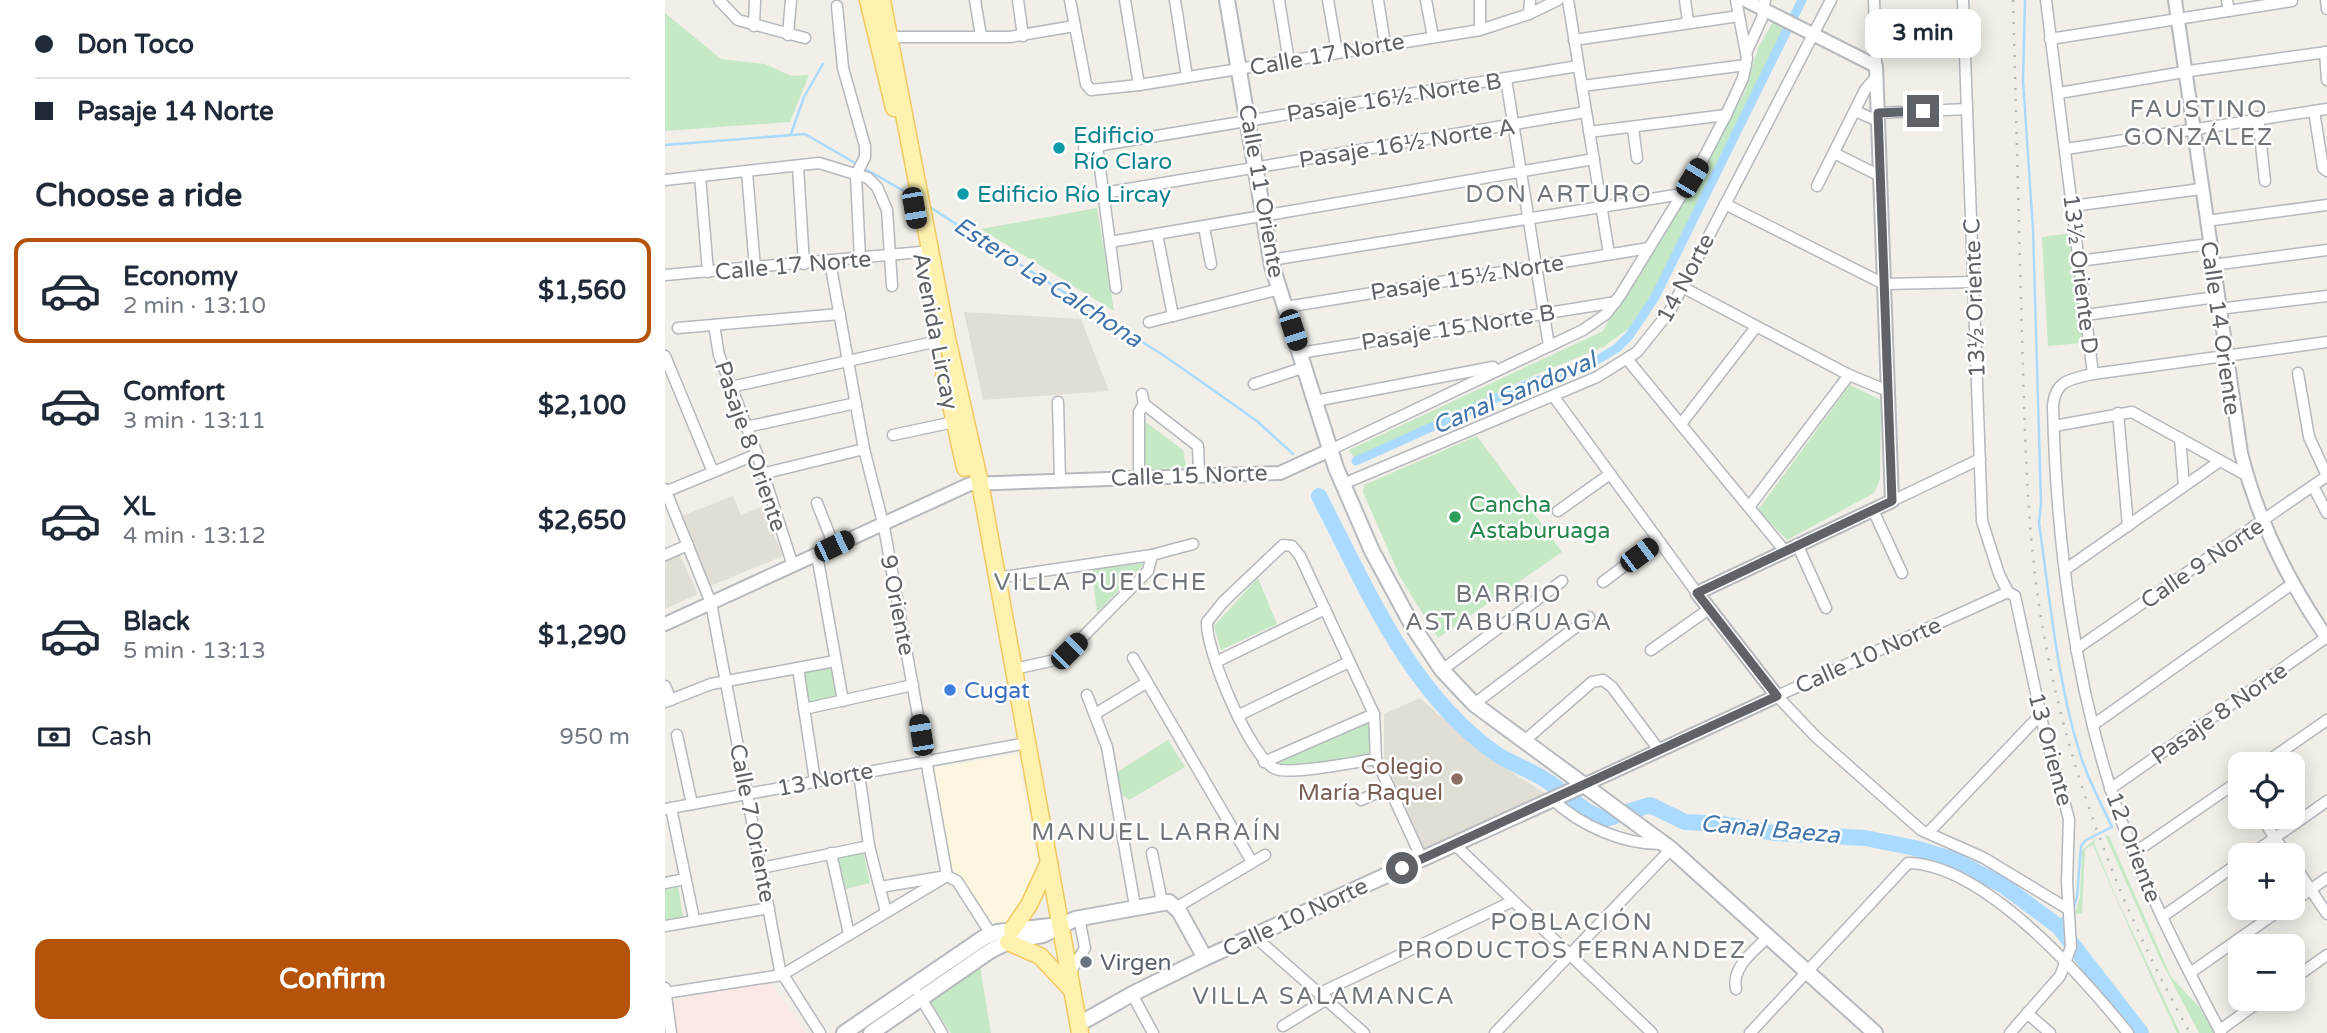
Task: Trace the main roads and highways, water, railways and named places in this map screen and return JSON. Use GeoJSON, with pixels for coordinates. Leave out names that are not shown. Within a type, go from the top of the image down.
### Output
{"type":"FeatureCollection","features":[{"type":"Feature","properties":{"kind":"main road","name":"Avenida Lircay"},"geometry":{"type":"LineString","coordinates":[[868,0],[883,38]]}},
{"type":"Feature","properties":{"kind":"main road","name":"Avenida Lircay"},"geometry":{"type":"LineString","coordinates":[[881,0],[883,38],[996,578],[1080,1029]]}},
{"type":"Feature","properties":{"kind":"main road","name":"Calle 11 Oriente"},"geometry":{"type":"LineString","coordinates":[[1227,0],[1271,260],[1343,484],[1393,592],[1442,670],[1474,704],[1523,742],[1567,792]]}},
{"type":"Feature","properties":{"kind":"main road","name":"Avenida Lircay"},"geometry":{"type":"LineString","coordinates":[[919,211],[921,252],[954,422],[975,484]]}},
{"type":"Feature","properties":{"kind":"main road"},"geometry":{"type":"LineString","coordinates":[[1567,792],[1597,794],[1668,846],[1875,1033]]}},
{"type":"Feature","properties":{"kind":"main road","name":"Calle 10 Norte"},"geometry":{"type":"LineString","coordinates":[[1080,1029],[1132,994],[1205,958],[1567,792]]}},
{"type":"Feature","properties":{"kind":"main road"},"geometry":{"type":"LineString","coordinates":[[847,1032],[980,957],[1010,936],[1029,905],[1049,862]]}},
{"type":"Feature","properties":{"kind":"main road"},"geometry":{"type":"LineString","coordinates":[[871,1033],[917,992],[991,934],[1010,936],[1135,906],[1169,904],[1205,958]]}},
{"type":"Feature","properties":{"kind":"main road"},"geometry":{"type":"LineString","coordinates":[[1010,936],[1040,956],[1073,990]]}},
{"type":"Feature","properties":{"kind":"waterway","name":"Canal Sandoval"},"geometry":{"type":"LineString","coordinates":[[1356,461],[1532,382],[1576,370],[1617,348],[1629,336],[1655,297],[1802,0]]}},
{"type":"Feature","properties":{"kind":"waterway"},"geometry":{"type":"LineString","coordinates":[[2025,0],[2023,81],[2033,229],[2041,503],[2039,523],[2065,698],[2080,754],[2112,827],[2086,840],[2081,846],[2077,897],[2073,910]]}},
{"type":"Feature","properties":{"kind":"waterway"},"geometry":{"type":"LineString","coordinates":[[791,134],[804,97],[823,64]]}},
{"type":"Feature","properties":{"kind":"waterway","name":"Estero La Calchona"},"geometry":{"type":"LineString","coordinates":[[665,145],[805,134],[914,197]]}},
{"type":"Feature","properties":{"kind":"waterway","name":"Estero La Calchona"},"geometry":{"type":"LineString","coordinates":[[928,206],[1166,357],[1257,421],[1293,454]]}},
{"type":"Feature","properties":{"kind":"waterway","name":"Canal Baeza"},"geometry":{"type":"LineString","coordinates":[[1319,496],[1392,636],[1414,669],[1438,700],[1465,728],[1495,753],[1541,777],[1582,808],[1605,819],[1650,805],[1685,822],[1724,824],[1774,833],[1865,838],[1915,848],[1954,860],[2004,886],[2059,927],[2141,1033]]}},
{"type":"Feature","properties":{"kind":"waterway"},"geometry":{"type":"LineString","coordinates":[[2055,923],[2063,918]]}},
{"type":"Feature","properties":{"kind":"railway"},"geometry":{"type":"LineString","coordinates":[[2013,0],[2025,442],[2032,548],[2041,618],[2064,726],[2097,832],[2140,934],[2190,1033]]}},
{"type":"Feature","properties":{"kind":"place","name":"Edificio Río Claro"},"geometry":{"type":"Point","coordinates":[1059,148]}},
{"type":"Feature","properties":{"kind":"place","name":"Edificio Río Lircay"},"geometry":{"type":"Point","coordinates":[963,194]}},
{"type":"Feature","properties":{"kind":"place","name":"Cancha Astaburuaga"},"geometry":{"type":"Point","coordinates":[1455,517]}},
{"type":"Feature","properties":{"kind":"place","name":"Cugat"},"geometry":{"type":"Point","coordinates":[950,690]}},
{"type":"Feature","properties":{"kind":"place","name":"Colegio María Raquel"},"geometry":{"type":"Point","coordinates":[1457,779]}},
{"type":"Feature","properties":{"kind":"place","name":"Virgen"},"geometry":{"type":"Point","coordinates":[1086,962]}},
{"type":"Feature","properties":{"kind":"district","name":"FAUSTINO GONZÁLEZ"},"geometry":{"type":"Point","coordinates":[2199,123]}},
{"type":"Feature","properties":{"kind":"district","name":"DON ARTURO"},"geometry":{"type":"Point","coordinates":[1559,194]}},
{"type":"Feature","properties":{"kind":"district","name":"VILLA PUELCHE"},"geometry":{"type":"Point","coordinates":[1101,582]}},
{"type":"Feature","properties":{"kind":"district","name":"BARRIO ASTABURUAGA"},"geometry":{"type":"Point","coordinates":[1509,608]}},
{"type":"Feature","properties":{"kind":"district","name":"MANUEL LARRAÍN"},"geometry":{"type":"Point","coordinates":[1157,832]}},
{"type":"Feature","properties":{"kind":"district","name":"POBLACIÓN PRODUCTOS FERNANDEZ"},"geometry":{"type":"Point","coordinates":[1572,936]}},
{"type":"Feature","properties":{"kind":"district","name":"VILLA SALAMANCA"},"geometry":{"type":"Point","coordinates":[1324,996]}}]}
